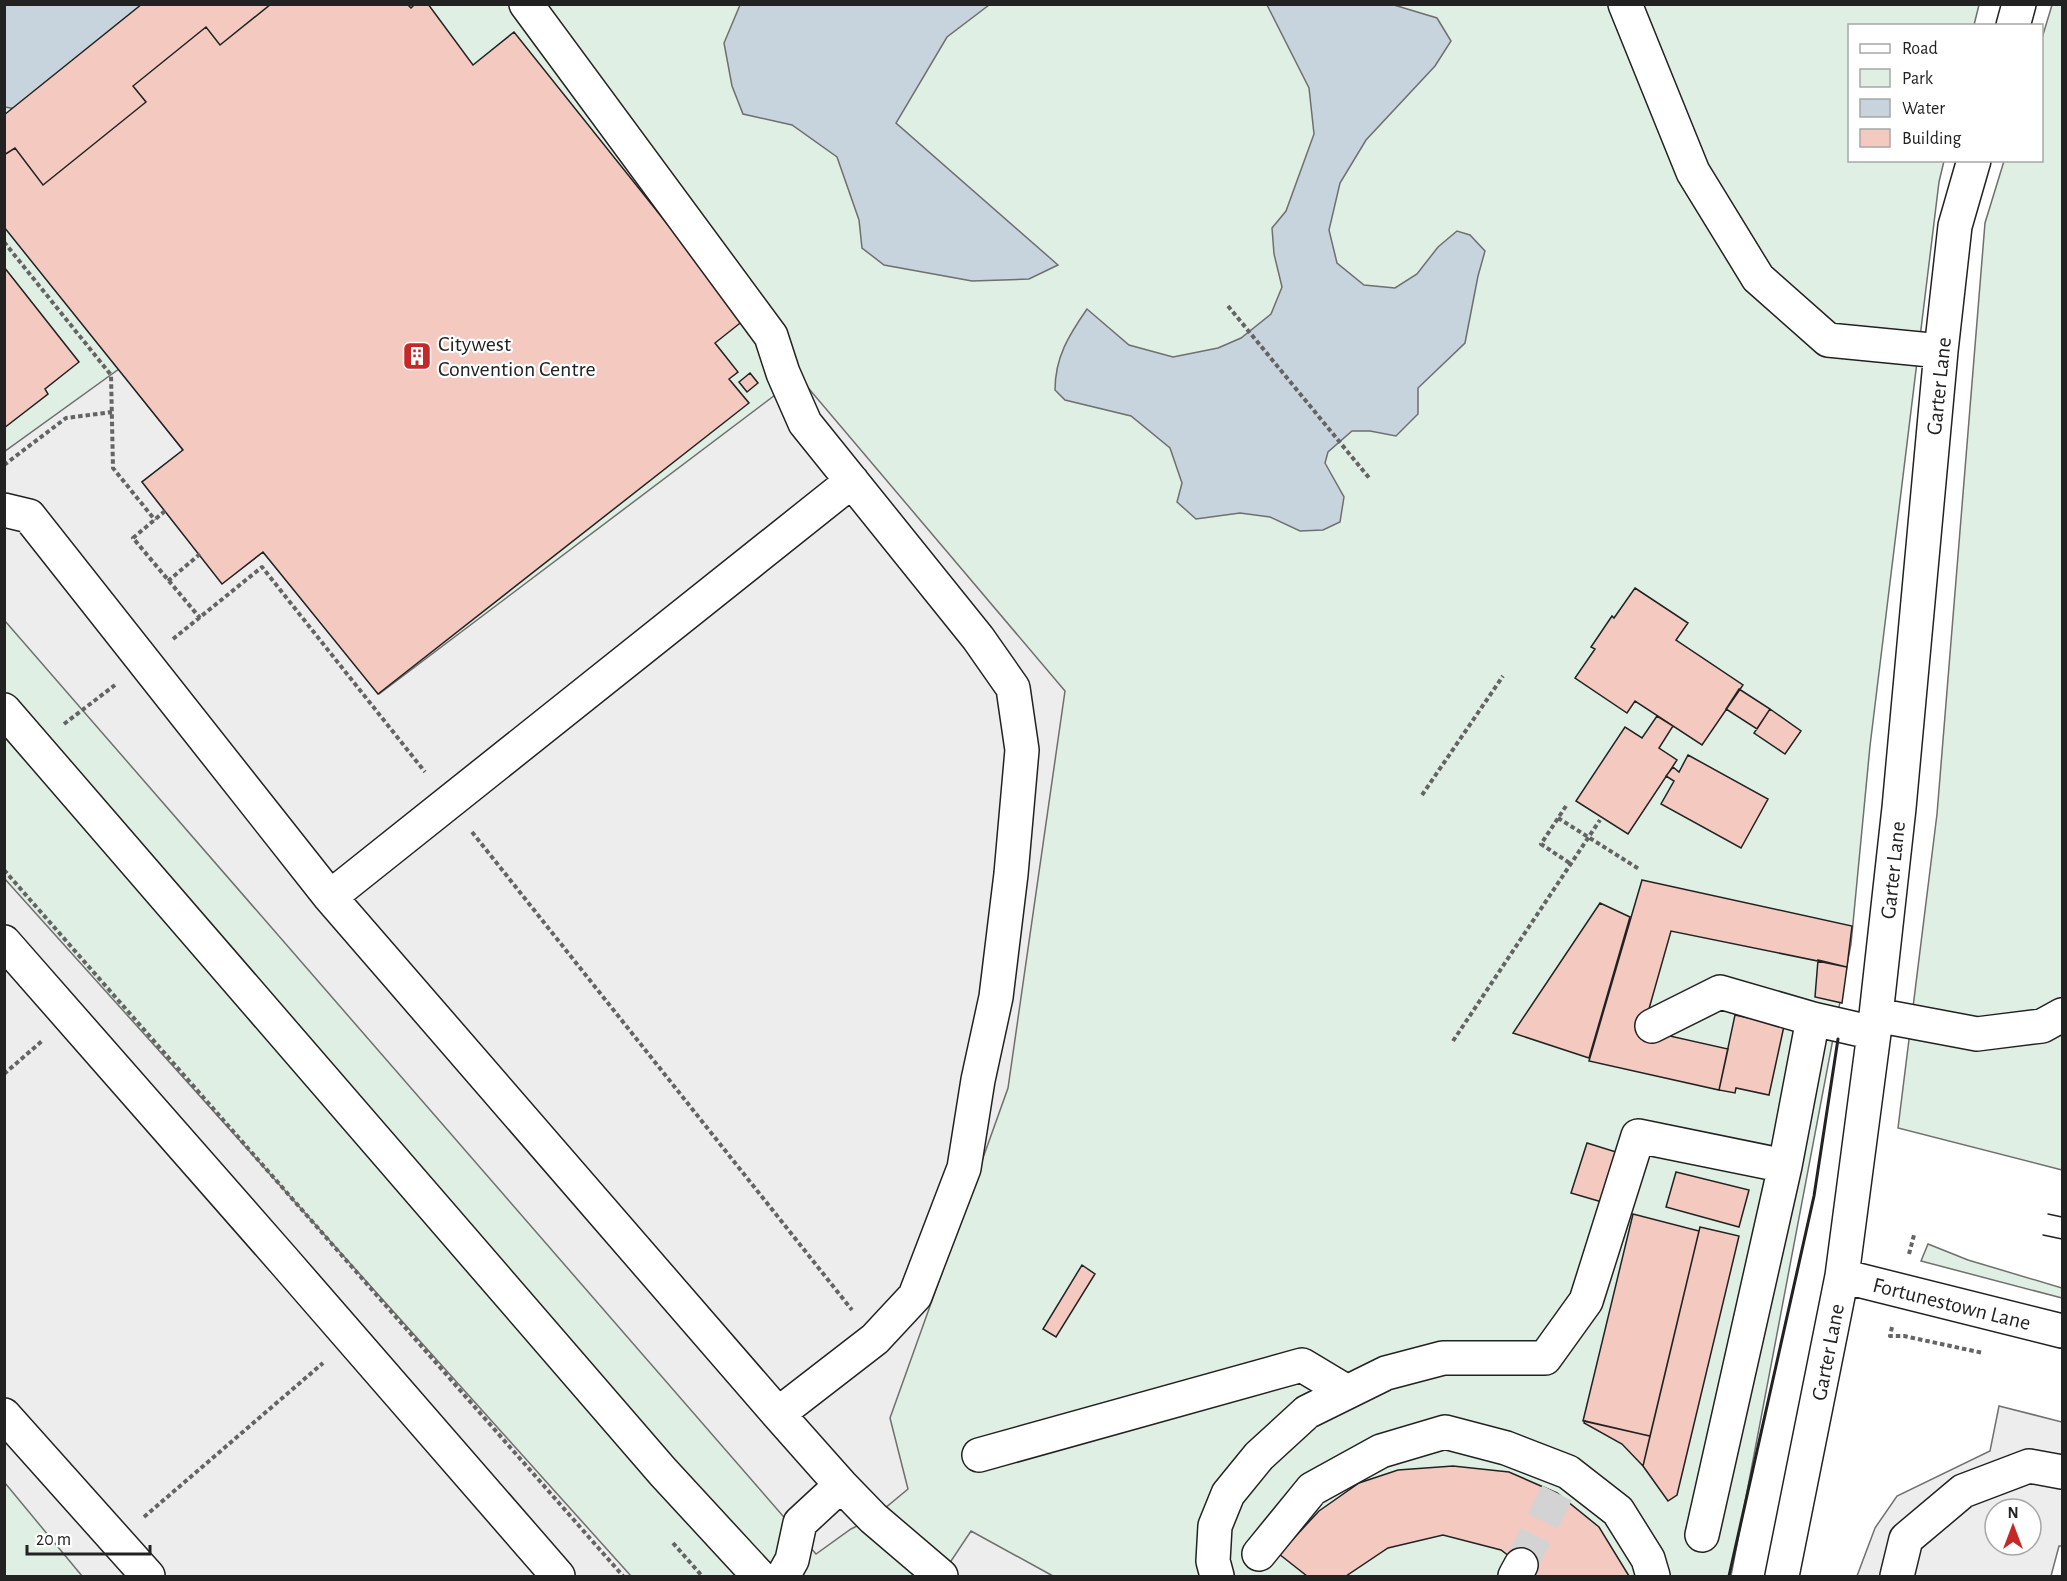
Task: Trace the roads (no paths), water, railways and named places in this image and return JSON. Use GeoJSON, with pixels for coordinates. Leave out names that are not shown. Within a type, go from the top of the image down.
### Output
{"type":"FeatureCollection","features":[{"type":"Feature","properties":{"kind":"street"},"geometry":{"type":"LineString","coordinates":[[526,4],[771,336],[783,373],[805,423],[978,638],[1013,688],[1022,750],[1011,874],[996,997],[978,1080],[964,1168],[915,1296],[875,1339],[778,1414]]}},
{"type":"Feature","properties":{"kind":"street"},"geometry":{"type":"LineString","coordinates":[[1625,4],[1693,172],[1758,278],[1828,340],[1941,351]]}},
{"type":"Feature","properties":{"kind":"street"},"geometry":{"type":"LineString","coordinates":[[2014,24],[2019,4]]}},
{"type":"Feature","properties":{"kind":"street","name":"Garter Lane"},"geometry":{"type":"LineString","coordinates":[[1782,1576],[1842,1276],[1875,1024],[1899,808],[1941,351],[1955,226],[1973,162]]}},
{"type":"Feature","properties":{"kind":"street"},"geometry":{"type":"LineString","coordinates":[[330,897],[852,481]]}},
{"type":"Feature","properties":{"kind":"street"},"geometry":{"type":"LineString","coordinates":[[4,510],[29,516],[330,897],[778,1414],[873,1518],[941,1576]]}},
{"type":"Feature","properties":{"kind":"street"},"geometry":{"type":"LineString","coordinates":[[4,710],[663,1472],[759,1576]]}},
{"type":"Feature","properties":{"kind":"street"},"geometry":{"type":"LineString","coordinates":[[4,942],[558,1576]]}},
{"type":"Feature","properties":{"kind":"street"},"geometry":{"type":"LineString","coordinates":[[1652,1026],[1720,992],[1813,1019],[1977,1034],[2042,1026],[2062,1015]]}},
{"type":"Feature","properties":{"kind":"street"},"geometry":{"type":"LineString","coordinates":[[1702,1535],[1785,1166],[1813,1019]]}},
{"type":"Feature","properties":{"kind":"street"},"geometry":{"type":"LineString","coordinates":[[1217,1576],[1213,1561],[1215,1526],[1228,1494],[1259,1456],[1307,1412],[1386,1373],[1443,1358],[1545,1358],[1586,1301],[1638,1136],[1785,1166]]}},
{"type":"Feature","properties":{"kind":"street","name":"Fortunestown Lane"},"geometry":{"type":"LineString","coordinates":[[1842,1276],[2062,1331]]}},
{"type":"Feature","properties":{"kind":"street"},"geometry":{"type":"LineString","coordinates":[[979,1455],[1302,1365],[1347,1392]]}},
{"type":"Feature","properties":{"kind":"street"},"geometry":{"type":"LineString","coordinates":[[4,1415],[148,1576]]}},
{"type":"Feature","properties":{"kind":"street"},"geometry":{"type":"LineString","coordinates":[[1259,1554],[1312,1489],[1382,1451],[1445,1432],[1506,1448],[1562,1482],[1618,1511],[1648,1559],[1653,1576]]}},
{"type":"Feature","properties":{"kind":"street"},"geometry":{"type":"LineString","coordinates":[[1897,1576],[1906,1539],[1963,1491],[2029,1466],[2062,1472]]}},
{"type":"Feature","properties":{"kind":"street"},"geometry":{"type":"LineString","coordinates":[[783,1576],[792,1560],[800,1523],[842,1485]]}},
{"type":"Feature","properties":{"kind":"water"},"geometry":{"type":"Polygon","coordinates":[[[4,5],[170,5],[46,114],[5,107],[4,5]]]}},
{"type":"Feature","properties":{"kind":"water"},"geometry":{"type":"Polygon","coordinates":[[[740,5],[989,5],[947,37],[896,123],[1058,265],[1029,279],[972,281],[884,265],[862,248],[859,220],[837,157],[792,125],[743,114],[732,86],[724,43],[740,5]]]}},
{"type":"Feature","properties":{"kind":"water"},"geometry":{"type":"Polygon","coordinates":[[[1267,5],[1394,5],[1437,18],[1451,41],[1435,66],[1366,140],[1340,183],[1329,230],[1337,263],[1364,285],[1395,288],[1417,274],[1438,247],[1457,231],[1470,235],[1485,251],[1465,343],[1418,388],[1418,414],[1396,436],[1370,431],[1352,431],[1328,452],[1325,463],[1344,497],[1340,522],[1323,530],[1300,531],[1270,517],[1240,513],[1196,519],[1177,502],[1182,483],[1170,448],[1131,416],[1065,400],[1055,390],[1060,357],[1074,328],[1087,309],[1129,345],[1173,357],[1218,348],[1241,338],[1271,314],[1282,287],[1274,254],[1272,228],[1286,211],[1314,134],[1309,88],[1267,5]]]}},
{"type":"Feature","properties":{"kind":"tunnel"},"geometry":{"type":"LineString","coordinates":[[1521,1565],[1557,1493]]}},
{"type":"Feature","properties":{"kind":"tram line"},"geometry":{"type":"LineString","coordinates":[[2048,1214],[2062,1217]]}},
{"type":"Feature","properties":{"kind":"tram line"},"geometry":{"type":"LineString","coordinates":[[2043,1235],[2062,1239]]}},
{"type":"Feature","properties":{"kind":"place","name":"Citywest Convention Centre"},"geometry":{"type":"Point","coordinates":[417,356]}}]}
